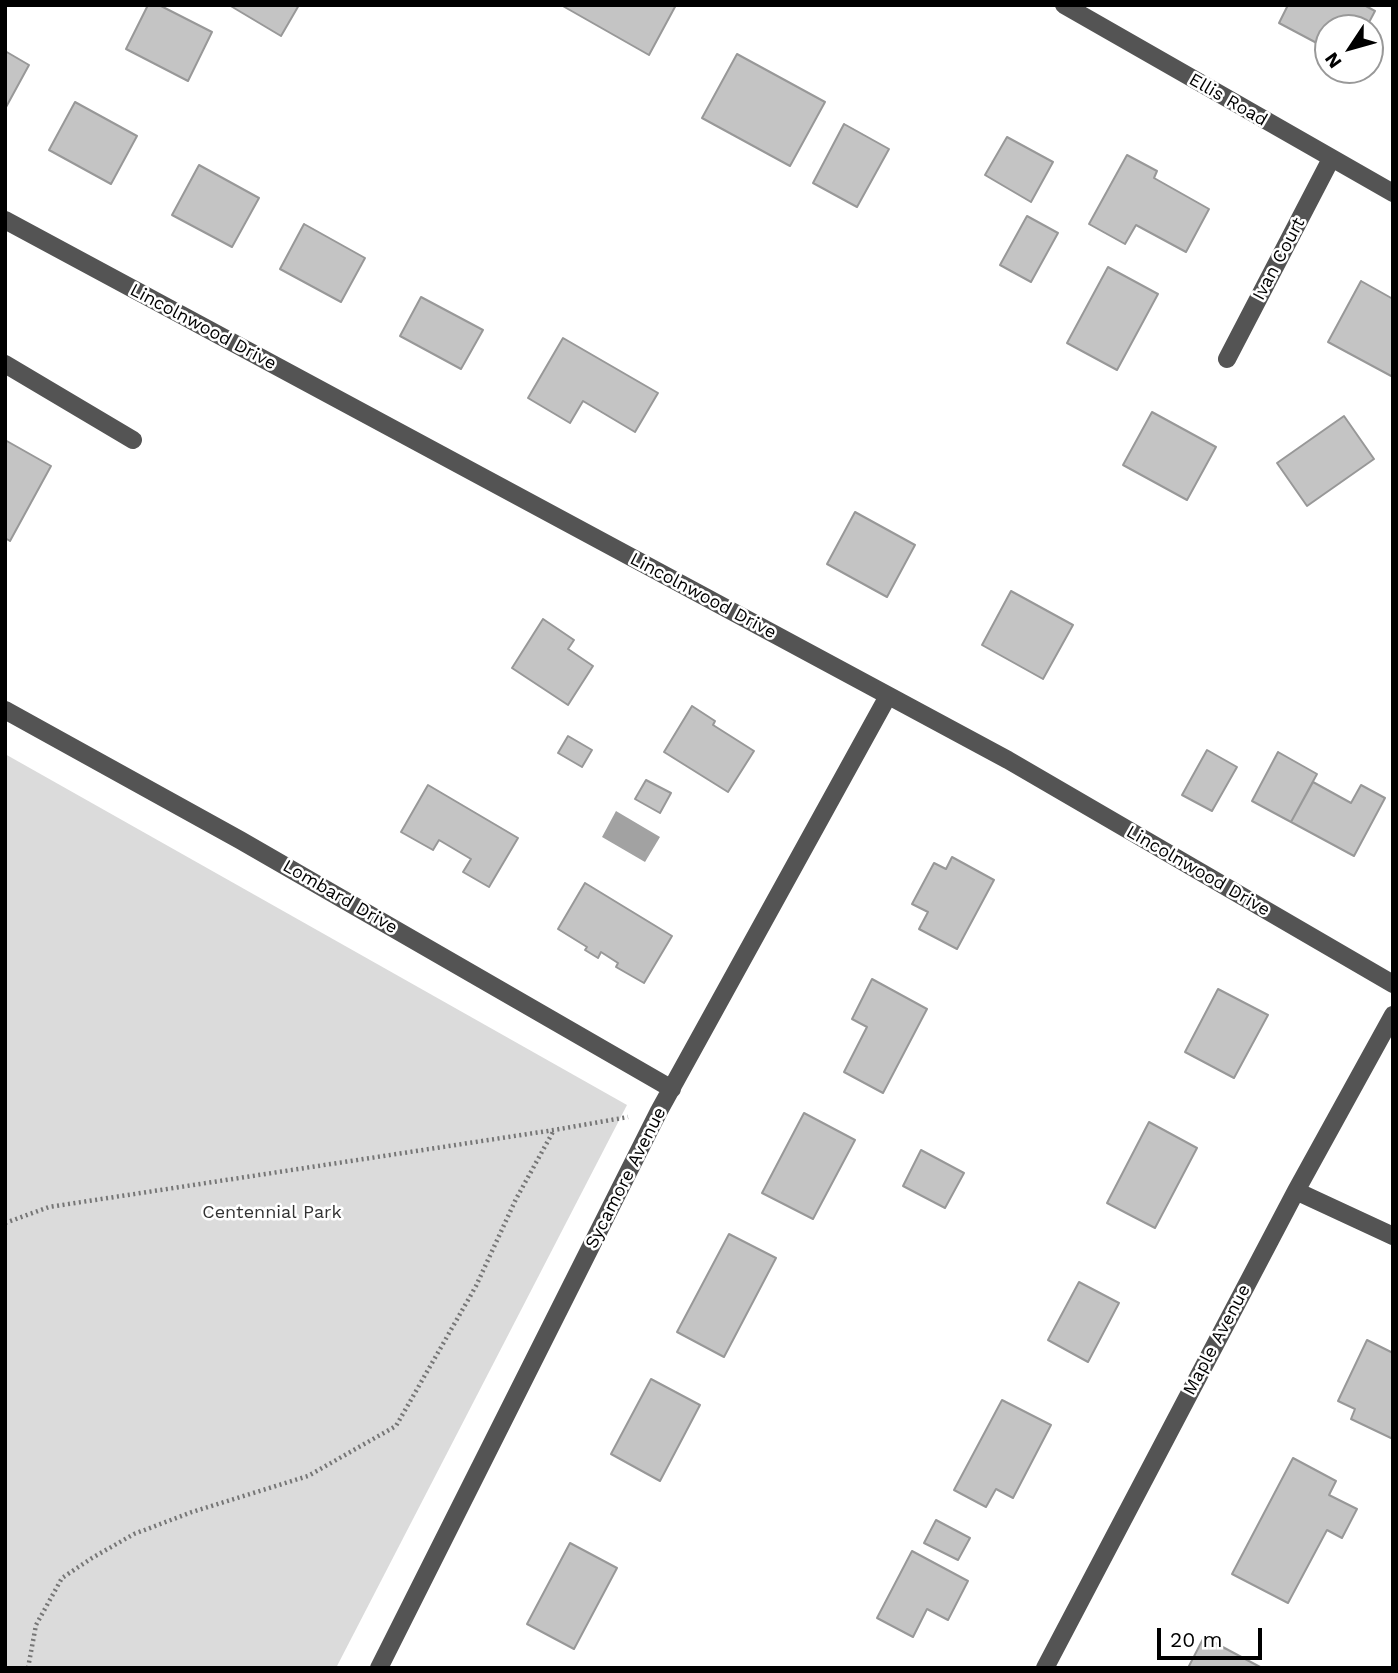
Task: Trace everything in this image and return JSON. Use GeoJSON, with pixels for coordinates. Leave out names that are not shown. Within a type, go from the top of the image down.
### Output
{"type":"FeatureCollection","features":[{"type":"Feature","properties":{"kind":"street","name":"Ellis Road"},"geometry":{"type":"LineString","coordinates":[[1064,5],[1393,193]]}},
{"type":"Feature","properties":{"kind":"street","name":"Ivan Court"},"geometry":{"type":"LineString","coordinates":[[1227,359],[1331,159]]}},
{"type":"Feature","properties":{"kind":"street","name":"Lincolnwood Drive"},"geometry":{"type":"LineString","coordinates":[[5,220],[1008,760],[1393,984]]}},
{"type":"Feature","properties":{"kind":"street"},"geometry":{"type":"LineString","coordinates":[[5,364],[133,440]]}},
{"type":"Feature","properties":{"kind":"street","name":"Sycamore Avenue"},"geometry":{"type":"LineString","coordinates":[[379,1668],[659,1111],[888,696]]}},
{"type":"Feature","properties":{"kind":"street","name":"Lombard Drive"},"geometry":{"type":"LineString","coordinates":[[5,710],[240,839],[672,1089]]}},
{"type":"Feature","properties":{"kind":"street","name":"Maple Avenue"},"geometry":{"type":"LineString","coordinates":[[1045,1668],[1296,1191],[1393,1015]]}},
{"type":"Feature","properties":{"kind":"street"},"geometry":{"type":"LineString","coordinates":[[1296,1191],[1393,1236]]}},
{"type":"Feature","properties":{"kind":"path"},"geometry":{"type":"LineString","coordinates":[[5,1223],[49,1207],[554,1130],[659,1111]]}},
{"type":"Feature","properties":{"kind":"path"},"geometry":{"type":"LineString","coordinates":[[28,1668],[37,1625],[62,1578],[82,1564],[134,1534],[192,1512],[309,1476],[396,1426],[476,1286],[516,1199],[554,1130]]}},
{"type":"Feature","properties":{"kind":"green space","name":"Centennial Park"},"geometry":{"type":"Polygon","coordinates":[[[5,754],[627,1105],[336,1668],[5,1668],[5,754]]]}},
{"type":"Feature","properties":{"kind":"shaded area"},"geometry":{"type":"Polygon","coordinates":[[[616,811],[660,837],[645,862],[602,837],[616,811]]]}},
{"type":"Feature","properties":{"kind":"building"},"geometry":{"type":"Polygon","coordinates":[[[148,5],[159,5],[212,32],[188,81],[126,49],[148,5]]]}},
{"type":"Feature","properties":{"kind":"building"},"geometry":{"type":"Polygon","coordinates":[[[229,5],[299,5],[281,36],[229,5]]]}},
{"type":"Feature","properties":{"kind":"building"},"geometry":{"type":"Polygon","coordinates":[[[561,5],[676,5],[649,55],[561,5]]]}},
{"type":"Feature","properties":{"kind":"building"},"geometry":{"type":"Polygon","coordinates":[[[1288,5],[1364,5],[1375,11],[1373,14],[1314,14],[1314,42],[1279,23],[1288,5]]]}},
{"type":"Feature","properties":{"kind":"building"},"geometry":{"type":"Polygon","coordinates":[[[5,51],[29,65],[5,109],[5,51]]]}},
{"type":"Feature","properties":{"kind":"building"},"geometry":{"type":"Polygon","coordinates":[[[737,54],[825,102],[790,166],[702,118],[737,54]]]}},
{"type":"Feature","properties":{"kind":"building"},"geometry":{"type":"Polygon","coordinates":[[[75,102],[137,136],[111,184],[49,150],[75,102]]]}},
{"type":"Feature","properties":{"kind":"building"},"geometry":{"type":"Polygon","coordinates":[[[844,124],[889,149],[857,207],[813,183],[844,124]]]}},
{"type":"Feature","properties":{"kind":"building"},"geometry":{"type":"Polygon","coordinates":[[[1007,137],[1053,162],[1031,202],[985,175],[1007,137]]]}},
{"type":"Feature","properties":{"kind":"building"},"geometry":{"type":"Polygon","coordinates":[[[1127,155],[1157,171],[1154,178],[1209,209],[1186,252],[1136,225],[1125,244],[1089,224],[1127,155]]]}},
{"type":"Feature","properties":{"kind":"building"},"geometry":{"type":"Polygon","coordinates":[[[199,165],[259,198],[232,247],[172,215],[199,165]]]}},
{"type":"Feature","properties":{"kind":"building"},"geometry":{"type":"Polygon","coordinates":[[[1027,216],[1058,233],[1031,282],[1000,265],[1027,216]]]}},
{"type":"Feature","properties":{"kind":"building"},"geometry":{"type":"Polygon","coordinates":[[[304,224],[365,258],[341,302],[280,269],[304,224]]]}},
{"type":"Feature","properties":{"kind":"building"},"geometry":{"type":"Polygon","coordinates":[[[1108,267],[1158,294],[1117,370],[1067,343],[1108,267]]]}},
{"type":"Feature","properties":{"kind":"building"},"geometry":{"type":"Polygon","coordinates":[[[1361,281],[1393,299],[1393,377],[1328,342],[1361,281]]]}},
{"type":"Feature","properties":{"kind":"building"},"geometry":{"type":"Polygon","coordinates":[[[421,297],[483,330],[461,369],[400,336],[421,297]]]}},
{"type":"Feature","properties":{"kind":"building"},"geometry":{"type":"Polygon","coordinates":[[[563,338],[658,393],[635,432],[583,401],[570,423],[528,398],[563,338]]]}},
{"type":"Feature","properties":{"kind":"building"},"geometry":{"type":"Polygon","coordinates":[[[1152,412],[1216,447],[1187,500],[1123,465],[1152,412]]]}},
{"type":"Feature","properties":{"kind":"building"},"geometry":{"type":"Polygon","coordinates":[[[1344,416],[1374,459],[1307,506],[1277,463],[1344,416]]]}},
{"type":"Feature","properties":{"kind":"building"},"geometry":{"type":"Polygon","coordinates":[[[5,440],[51,466],[10,541],[5,538],[5,440]]]}},
{"type":"Feature","properties":{"kind":"building"},"geometry":{"type":"Polygon","coordinates":[[[855,512],[915,545],[887,597],[827,564],[855,512]]]}},
{"type":"Feature","properties":{"kind":"building"},"geometry":{"type":"Polygon","coordinates":[[[1011,591],[1073,625],[1043,679],[982,645],[1011,591]]]}},
{"type":"Feature","properties":{"kind":"building"},"geometry":{"type":"Polygon","coordinates":[[[543,619],[574,640],[568,649],[593,666],[568,705],[512,668],[543,619]]]}},
{"type":"Feature","properties":{"kind":"building"},"geometry":{"type":"Polygon","coordinates":[[[692,706],[715,721],[713,725],[754,751],[728,792],[664,752],[692,706]]]}},
{"type":"Feature","properties":{"kind":"building"},"geometry":{"type":"Polygon","coordinates":[[[568,736],[592,750],[582,767],[558,753],[568,736]]]}},
{"type":"Feature","properties":{"kind":"building"},"geometry":{"type":"Polygon","coordinates":[[[1207,750],[1237,767],[1212,811],[1182,795],[1207,750]]]}},
{"type":"Feature","properties":{"kind":"building"},"geometry":{"type":"Polygon","coordinates":[[[1278,752],[1317,774],[1291,822],[1252,801],[1278,752]]]}},
{"type":"Feature","properties":{"kind":"building"},"geometry":{"type":"Polygon","coordinates":[[[646,780],[671,793],[660,813],[635,799],[646,780]]]}},
{"type":"Feature","properties":{"kind":"building"},"geometry":{"type":"Polygon","coordinates":[[[1313,782],[1351,803],[1361,785],[1385,798],[1354,856],[1291,822],[1313,782]]]}},
{"type":"Feature","properties":{"kind":"building"},"geometry":{"type":"Polygon","coordinates":[[[428,785],[518,838],[489,887],[463,872],[471,859],[439,840],[433,850],[401,832],[428,785]]]}},
{"type":"Feature","properties":{"kind":"building"},"geometry":{"type":"Polygon","coordinates":[[[952,857],[994,880],[957,949],[919,929],[928,912],[912,904],[934,863],[946,869],[952,857]]]}},
{"type":"Feature","properties":{"kind":"building"},"geometry":{"type":"Polygon","coordinates":[[[585,883],[672,936],[644,983],[616,967],[618,963],[601,952],[598,958],[585,950],[587,947],[558,929],[585,883]]]}},
{"type":"Feature","properties":{"kind":"building"},"geometry":{"type":"Polygon","coordinates":[[[872,979],[927,1009],[883,1093],[844,1072],[867,1027],[852,1019],[872,979]]]}},
{"type":"Feature","properties":{"kind":"building"},"geometry":{"type":"Polygon","coordinates":[[[1218,989],[1268,1015],[1234,1078],[1185,1052],[1218,989]]]}},
{"type":"Feature","properties":{"kind":"building"},"geometry":{"type":"Polygon","coordinates":[[[804,1113],[855,1140],[813,1219],[762,1193],[804,1113]]]}},
{"type":"Feature","properties":{"kind":"building"},"geometry":{"type":"Polygon","coordinates":[[[1149,1122],[1197,1148],[1155,1228],[1107,1203],[1149,1122]]]}},
{"type":"Feature","properties":{"kind":"building"},"geometry":{"type":"Polygon","coordinates":[[[921,1150],[964,1173],[945,1208],[903,1186],[921,1150]]]}},
{"type":"Feature","properties":{"kind":"building"},"geometry":{"type":"Polygon","coordinates":[[[729,1234],[776,1258],[724,1357],[677,1332],[729,1234]]]}},
{"type":"Feature","properties":{"kind":"building"},"geometry":{"type":"Polygon","coordinates":[[[1079,1282],[1119,1303],[1088,1362],[1048,1340],[1079,1282]]]}},
{"type":"Feature","properties":{"kind":"building"},"geometry":{"type":"Polygon","coordinates":[[[1367,1340],[1393,1353],[1393,1439],[1351,1419],[1355,1409],[1338,1401],[1367,1340]]]}},
{"type":"Feature","properties":{"kind":"building"},"geometry":{"type":"Polygon","coordinates":[[[651,1379],[700,1405],[660,1481],[611,1454],[651,1379]]]}},
{"type":"Feature","properties":{"kind":"building"},"geometry":{"type":"Polygon","coordinates":[[[1002,1400],[1051,1425],[1013,1498],[996,1489],[986,1507],[954,1490],[1002,1400]]]}},
{"type":"Feature","properties":{"kind":"building"},"geometry":{"type":"Polygon","coordinates":[[[1293,1458],[1336,1481],[1329,1495],[1357,1509],[1342,1538],[1327,1530],[1288,1603],[1232,1574],[1293,1458]]]}},
{"type":"Feature","properties":{"kind":"building"},"geometry":{"type":"Polygon","coordinates":[[[936,1520],[970,1538],[958,1560],[924,1543],[936,1520]]]}},
{"type":"Feature","properties":{"kind":"building"},"geometry":{"type":"Polygon","coordinates":[[[570,1543],[617,1568],[574,1649],[527,1624],[570,1543]]]}},
{"type":"Feature","properties":{"kind":"building"},"geometry":{"type":"Polygon","coordinates":[[[912,1551],[968,1581],[948,1620],[927,1609],[913,1637],[877,1618],[912,1551]]]}},
{"type":"Feature","properties":{"kind":"building"},"geometry":{"type":"Polygon","coordinates":[[[1204,1637],[1262,1668],[1188,1668],[1204,1637]]]}}]}
